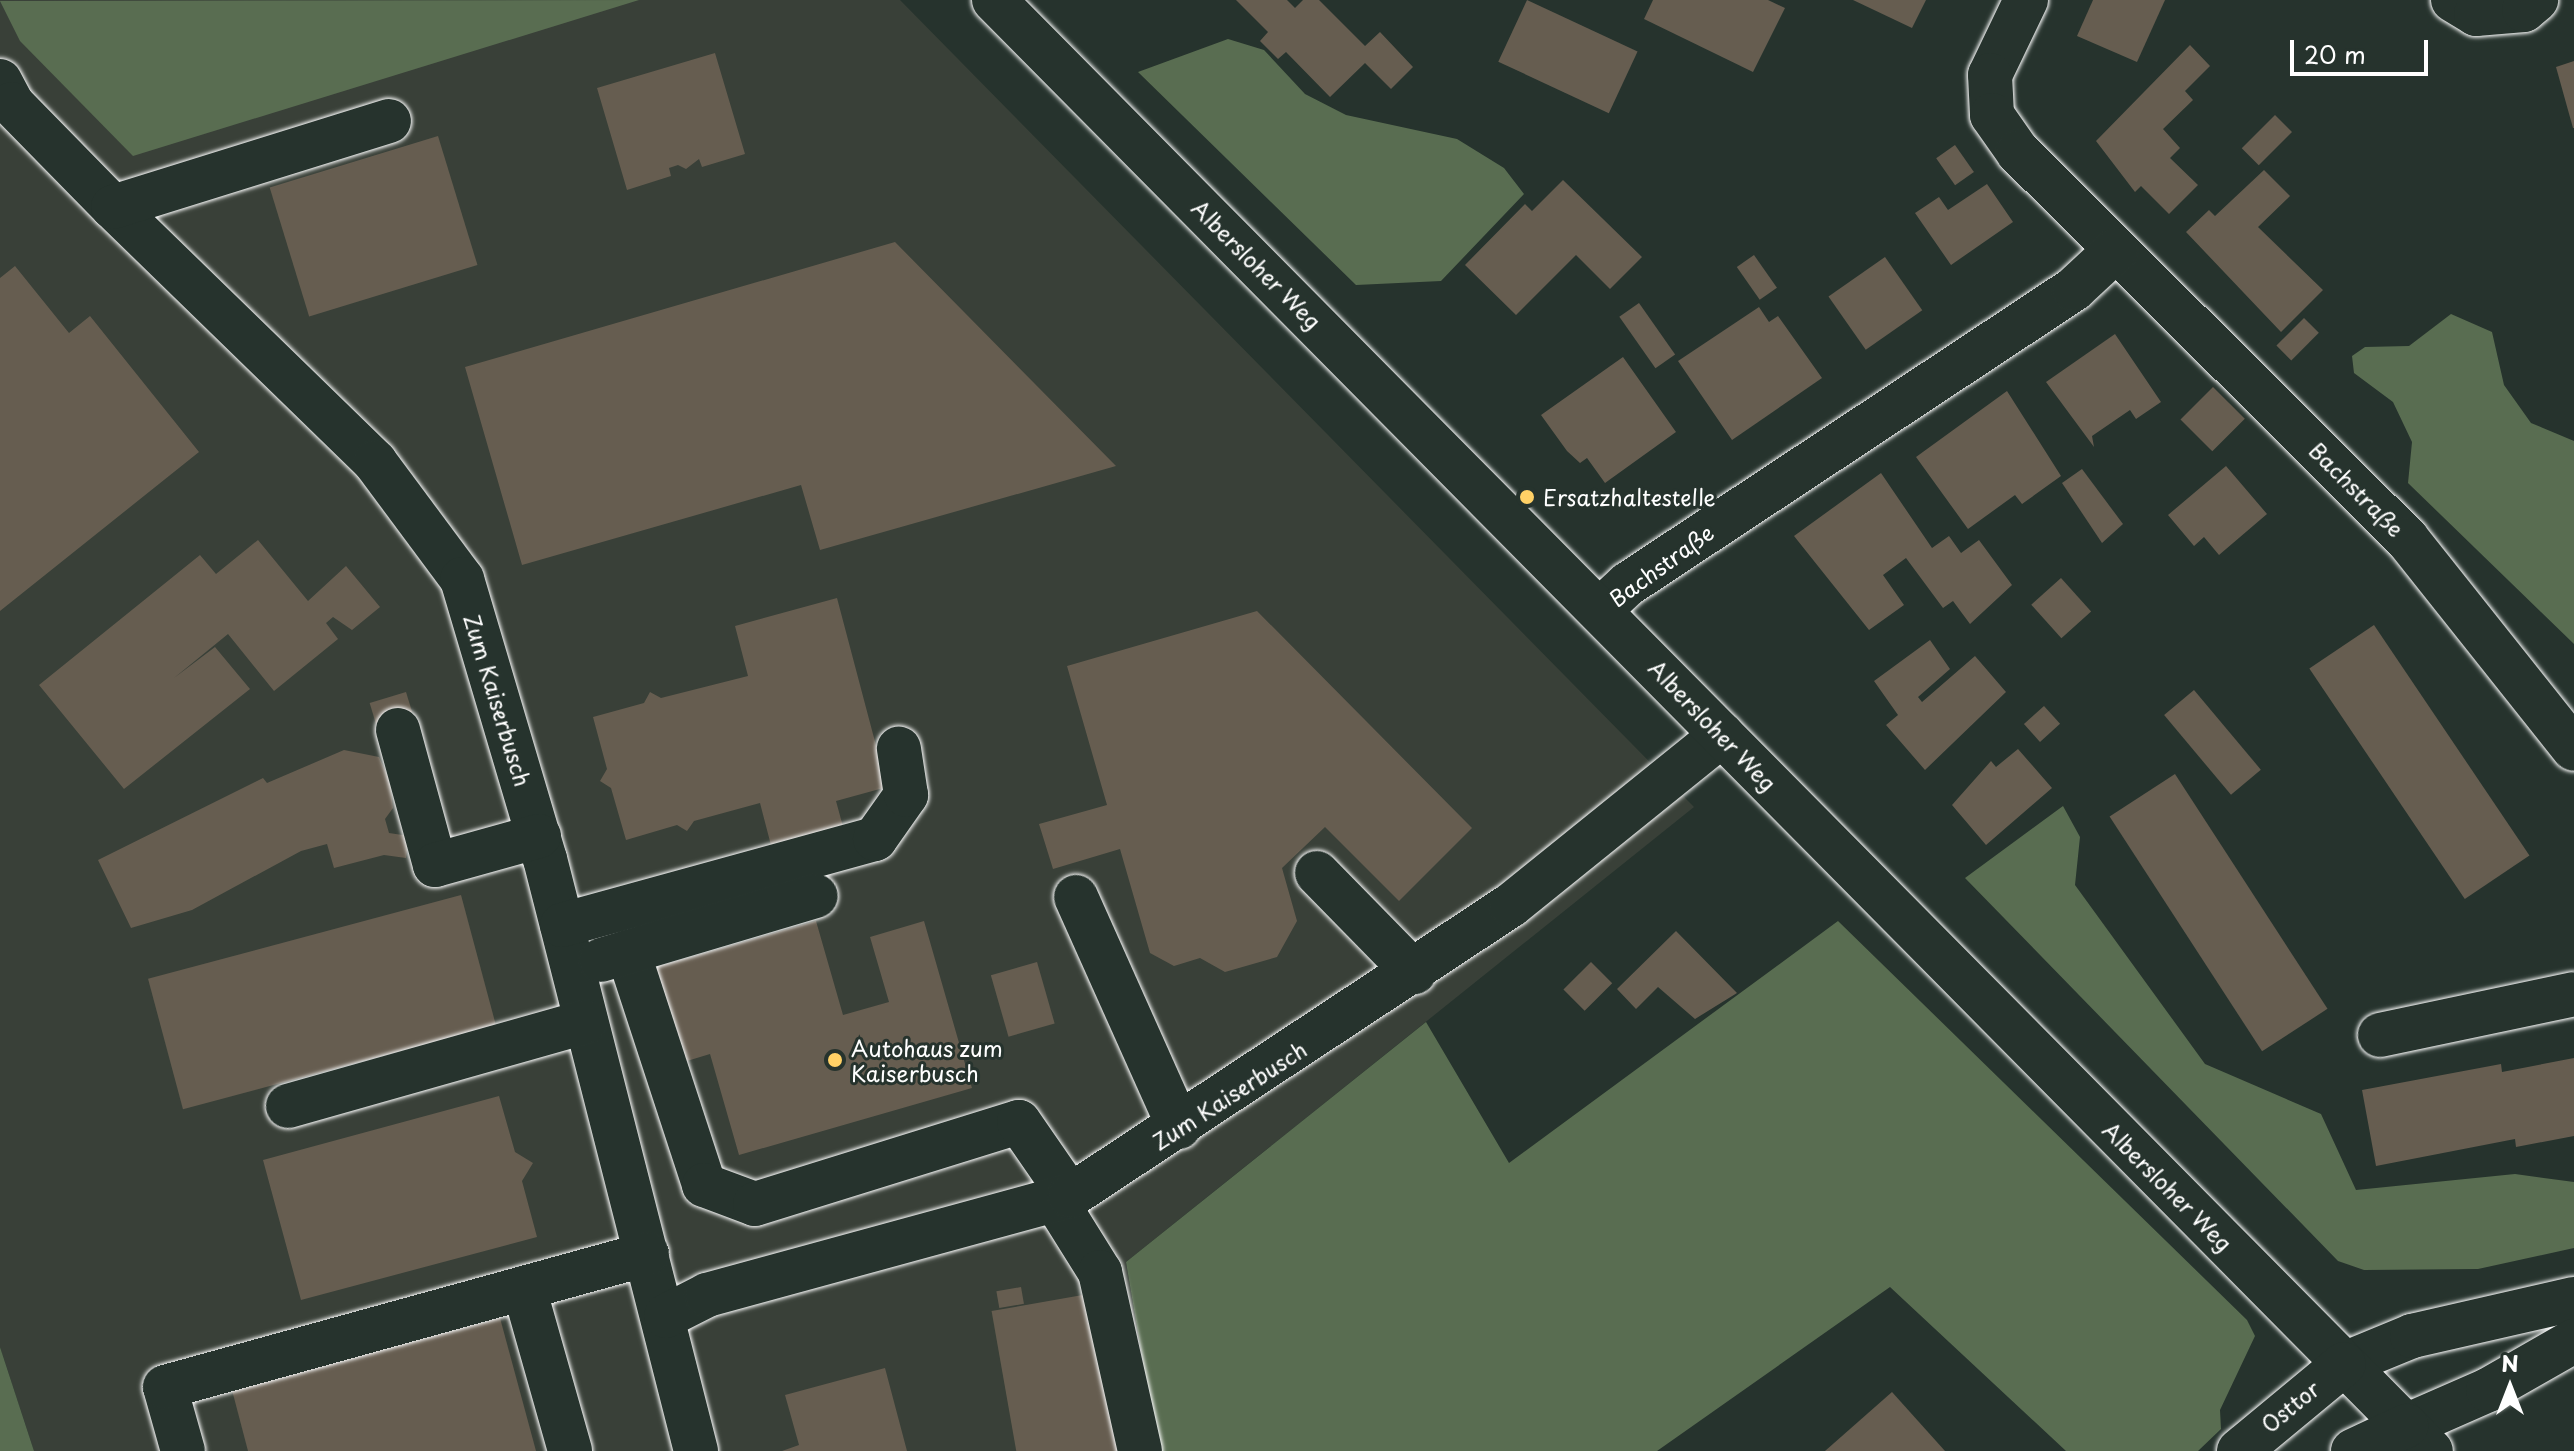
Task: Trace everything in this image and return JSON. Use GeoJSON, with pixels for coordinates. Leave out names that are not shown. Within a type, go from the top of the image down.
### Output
{"type":"FeatureCollection","features":[{"type":"Feature","properties":{"kind":"street","name":"Albersloher Weg"},"geometry":{"type":"LineString","coordinates":[[994,0],[1601,609],[2418,1438]]}},
{"type":"Feature","properties":{"kind":"street","name":"Bachstraße"},"geometry":{"type":"LineString","coordinates":[[2026,0],[1990,75],[1992,115],[2018,152],[2407,539],[2574,749]]}},
{"type":"Feature","properties":{"kind":"street"},"geometry":{"type":"LineString","coordinates":[[2453,0],[2476,14],[2524,10],[2536,0]]}},
{"type":"Feature","properties":{"kind":"street","name":"Zum Kaiserbusch"},"geometry":{"type":"LineString","coordinates":[[0,81],[12,104],[113,207],[375,462],[462,579],[539,836],[585,1022],[666,1316],[696,1451]]}},
{"type":"Feature","properties":{"kind":"street"},"geometry":{"type":"LineString","coordinates":[[113,207],[389,121]]}},
{"type":"Feature","properties":{"kind":"street","name":"Bachstraße"},"geometry":{"type":"LineString","coordinates":[[1601,609],[1640,576],[2074,289],[2116,250]]}},
{"type":"Feature","properties":{"kind":"street"},"geometry":{"type":"LineString","coordinates":[[398,730],[435,865],[539,836]]}},
{"type":"Feature","properties":{"kind":"street","name":"Zum Kaiserbusch"},"geometry":{"type":"LineString","coordinates":[[666,1316],[707,1295],[1062,1198],[1179,1127],[1414,972],[1612,830],[1722,735]]}},
{"type":"Feature","properties":{"kind":"street"},"geometry":{"type":"LineString","coordinates":[[562,925],[875,839],[906,795],[899,749]]}},
{"type":"Feature","properties":{"kind":"street"},"geometry":{"type":"LineString","coordinates":[[1317,873],[1414,972]]}},
{"type":"Feature","properties":{"kind":"street"},"geometry":{"type":"LineString","coordinates":[[572,969],[816,896]]}},
{"type":"Feature","properties":{"kind":"street"},"geometry":{"type":"LineString","coordinates":[[1076,897],[1179,1127]]}},
{"type":"Feature","properties":{"kind":"street"},"geometry":{"type":"LineString","coordinates":[[628,952],[704,1185],[755,1204],[1019,1122],[1100,1272],[1140,1451]]}},
{"type":"Feature","properties":{"kind":"street"},"geometry":{"type":"LineString","coordinates":[[2380,1035],[2574,994]]}},
{"type":"Feature","properties":{"kind":"street"},"geometry":{"type":"LineString","coordinates":[[288,1106],[585,1022]]}},
{"type":"Feature","properties":{"kind":"street"},"geometry":{"type":"LineString","coordinates":[[183,1451],[165,1387],[647,1254]]}},
{"type":"Feature","properties":{"kind":"street"},"geometry":{"type":"LineString","coordinates":[[524,1288],[570,1451]]}},
{"type":"Feature","properties":{"kind":"street","name":"Osttor"},"geometry":{"type":"LineString","coordinates":[[2239,1451],[2344,1364],[2412,1336],[2574,1299]]}},
{"type":"Feature","properties":{"kind":"street"},"geometry":{"type":"LineString","coordinates":[[2353,1451],[2418,1438],[2488,1390],[2574,1341]]}},
{"type":"Feature","properties":{"kind":"shaded area"},"geometry":{"type":"Polygon","coordinates":[[[0,0],[900,0],[1694,807],[1126,1262],[1158,1451],[34,1451],[0,1347],[0,0]]]}},
{"type":"Feature","properties":{"kind":"green space"},"geometry":{"type":"Polygon","coordinates":[[[639,0],[133,156],[20,41],[0,1],[639,0]]]}},
{"type":"Feature","properties":{"kind":"green space"},"geometry":{"type":"Polygon","coordinates":[[[1228,39],[1264,50],[1305,94],[1346,115],[1457,139],[1504,168],[1524,194],[1441,281],[1356,285],[1138,72],[1228,39]]]}},
{"type":"Feature","properties":{"kind":"green space"},"geometry":{"type":"Polygon","coordinates":[[[2451,314],[2492,332],[2504,385],[2531,423],[2574,441],[2574,644],[2408,483],[2412,442],[2393,402],[2354,373],[2352,356],[2365,347],[2409,346],[2451,314]]]}},
{"type":"Feature","properties":{"kind":"green space"},"geometry":{"type":"Polygon","coordinates":[[[2063,806],[2080,837],[2075,885],[2205,1064],[2321,1114],[2356,1190],[2515,1174],[2574,1182],[2574,1248],[2478,1269],[2364,1270],[2338,1261],[1965,878],[2063,806]]]}},
{"type":"Feature","properties":{"kind":"green space"},"geometry":{"type":"Polygon","coordinates":[[[1838,921],[2247,1320],[2255,1336],[2220,1410],[2221,1429],[2198,1451],[2066,1451],[1890,1287],[1657,1451],[1158,1451],[1126,1262],[1426,1022],[1509,1163],[1838,921]]]}},
{"type":"Feature","properties":{"kind":"green space"},"geometry":{"type":"Polygon","coordinates":[[[0,1347],[34,1451],[0,1451],[0,1347]]]}},
{"type":"Feature","properties":{"kind":"building"},"geometry":{"type":"Polygon","coordinates":[[[1236,0],[1287,0],[1295,8],[1303,0],[1319,0],[1365,46],[1380,32],[1413,67],[1391,89],[1365,63],[1330,97],[1286,52],[1278,59],[1260,41],[1268,32],[1236,0]]]}},
{"type":"Feature","properties":{"kind":"building"},"geometry":{"type":"Polygon","coordinates":[[[1527,0],[1638,52],[1609,113],[1498,62],[1527,0]]]}},
{"type":"Feature","properties":{"kind":"building"},"geometry":{"type":"Polygon","coordinates":[[[1653,0],[1768,0],[1785,8],[1753,72],[1644,19],[1653,0]]]}},
{"type":"Feature","properties":{"kind":"building"},"geometry":{"type":"Polygon","coordinates":[[[1853,0],[1926,0],[1912,28],[1853,0]]]}},
{"type":"Feature","properties":{"kind":"building"},"geometry":{"type":"Polygon","coordinates":[[[2093,0],[2165,0],[2137,62],[2077,36],[2093,0]]]}},
{"type":"Feature","properties":{"kind":"building"},"geometry":{"type":"Polygon","coordinates":[[[2190,45],[2210,66],[2185,91],[2193,100],[2163,129],[2180,148],[2170,158],[2198,185],[2169,214],[2141,186],[2135,192],[2096,141],[2190,45]]]}},
{"type":"Feature","properties":{"kind":"building"},"geometry":{"type":"Polygon","coordinates":[[[715,53],[745,154],[702,167],[699,159],[686,169],[678,165],[669,168],[671,176],[627,190],[597,88],[715,53]]]}},
{"type":"Feature","properties":{"kind":"building"},"geometry":{"type":"Polygon","coordinates":[[[2574,61],[2574,128],[2573,128],[2556,67],[2574,61]]]}},
{"type":"Feature","properties":{"kind":"building"},"geometry":{"type":"Polygon","coordinates":[[[2275,115],[2292,132],[2259,165],[2242,148],[2275,115]]]}},
{"type":"Feature","properties":{"kind":"building"},"geometry":{"type":"Polygon","coordinates":[[[438,136],[477,265],[309,317],[270,187],[438,136]]]}},
{"type":"Feature","properties":{"kind":"building"},"geometry":{"type":"Polygon","coordinates":[[[1955,145],[1974,172],[1955,185],[1936,158],[1955,145]]]}},
{"type":"Feature","properties":{"kind":"building"},"geometry":{"type":"Polygon","coordinates":[[[2264,170],[2290,196],[2258,227],[2323,290],[2281,332],[2186,232],[2209,210],[2215,216],[2264,170]]]}},
{"type":"Feature","properties":{"kind":"building"},"geometry":{"type":"Polygon","coordinates":[[[1563,180],[1642,257],[1610,289],[1576,255],[1516,315],[1465,265],[1525,204],[1532,211],[1563,180]]]}},
{"type":"Feature","properties":{"kind":"building"},"geometry":{"type":"Polygon","coordinates":[[[1987,184],[2013,222],[1951,265],[1915,213],[1939,197],[1948,210],[1987,184]]]}},
{"type":"Feature","properties":{"kind":"building"},"geometry":{"type":"Polygon","coordinates":[[[895,242],[1116,466],[820,550],[801,485],[522,565],[465,367],[895,242]]]}},
{"type":"Feature","properties":{"kind":"building"},"geometry":{"type":"Polygon","coordinates":[[[1754,255],[1777,288],[1760,300],[1737,267],[1754,255]]]}},
{"type":"Feature","properties":{"kind":"building"},"geometry":{"type":"Polygon","coordinates":[[[1885,257],[1922,310],[1866,350],[1828,297],[1885,257]]]}},
{"type":"Feature","properties":{"kind":"building"},"geometry":{"type":"Polygon","coordinates":[[[15,266],[69,333],[90,316],[199,452],[0,611],[0,278],[15,266]]]}},
{"type":"Feature","properties":{"kind":"building"},"geometry":{"type":"Polygon","coordinates":[[[1639,303],[1675,355],[1655,368],[1619,317],[1639,303]]]}},
{"type":"Feature","properties":{"kind":"building"},"geometry":{"type":"Polygon","coordinates":[[[1759,307],[1769,322],[1778,316],[1822,378],[1732,440],[1678,361],[1759,307]]]}},
{"type":"Feature","properties":{"kind":"building"},"geometry":{"type":"Polygon","coordinates":[[[2304,318],[2319,333],[2291,360],[2276,346],[2304,318]]]}},
{"type":"Feature","properties":{"kind":"building"},"geometry":{"type":"Polygon","coordinates":[[[2115,334],[2161,402],[2136,419],[2130,410],[2092,436],[2094,447],[2046,382],[2115,334]]]}},
{"type":"Feature","properties":{"kind":"building"},"geometry":{"type":"Polygon","coordinates":[[[1623,357],[1676,432],[1605,483],[1587,458],[1580,463],[1567,451],[1541,415],[1623,357]]]}},
{"type":"Feature","properties":{"kind":"building"},"geometry":{"type":"Polygon","coordinates":[[[2213,387],[2245,419],[2212,451],[2180,420],[2213,387]]]}},
{"type":"Feature","properties":{"kind":"building"},"geometry":{"type":"Polygon","coordinates":[[[2007,391],[2061,476],[2022,504],[2015,495],[1968,529],[1916,457],[2007,391]]]}},
{"type":"Feature","properties":{"kind":"building"},"geometry":{"type":"Polygon","coordinates":[[[2226,466],[2267,514],[2219,555],[2204,537],[2194,546],[2168,515],[2226,466]]]}},
{"type":"Feature","properties":{"kind":"building"},"geometry":{"type":"Polygon","coordinates":[[[2082,469],[2123,524],[2102,543],[2062,483],[2082,469]]]}},
{"type":"Feature","properties":{"kind":"building"},"geometry":{"type":"Polygon","coordinates":[[[1881,473],[1932,548],[1949,536],[1961,553],[1979,540],[2012,585],[1970,624],[1953,601],[1943,608],[1906,558],[1883,575],[1904,605],[1869,630],[1794,536],[1881,473]]]}},
{"type":"Feature","properties":{"kind":"building"},"geometry":{"type":"Polygon","coordinates":[[[258,540],[308,601],[346,566],[380,607],[352,630],[333,617],[326,623],[338,639],[274,691],[228,634],[174,678],[215,647],[250,689],[124,789],[39,685],[200,555],[216,574],[258,540]]]}},
{"type":"Feature","properties":{"kind":"building"},"geometry":{"type":"Polygon","coordinates":[[[2061,578],[2091,611],[2061,638],[2031,605],[2061,578]]]}},
{"type":"Feature","properties":{"kind":"building"},"geometry":{"type":"Polygon","coordinates":[[[837,598],[887,787],[836,801],[845,834],[773,853],[760,803],[694,821],[687,831],[677,825],[626,840],[611,788],[600,781],[607,769],[593,717],[644,703],[650,692],[661,698],[748,676],[735,626],[837,598]]]}},
{"type":"Feature","properties":{"kind":"building"},"geometry":{"type":"Polygon","coordinates":[[[1257,611],[1472,828],[1399,901],[1325,827],[1282,868],[1297,921],[1277,957],[1225,972],[1200,958],[1174,966],[1150,953],[1120,849],[1053,869],[1039,824],[1107,805],[1067,666],[1257,611]]]}},
{"type":"Feature","properties":{"kind":"building"},"geometry":{"type":"Polygon","coordinates":[[[2374,625],[2529,855],[2465,899],[2309,669],[2374,625]]]}},
{"type":"Feature","properties":{"kind":"building"},"geometry":{"type":"Polygon","coordinates":[[[1930,640],[1950,669],[1918,697],[1922,702],[1975,656],[2006,692],[1925,770],[1886,725],[1898,715],[1874,681],[1930,640]]]}},
{"type":"Feature","properties":{"kind":"building"},"geometry":{"type":"Polygon","coordinates":[[[2194,690],[2261,770],[2231,795],[2164,715],[2194,690]]]}},
{"type":"Feature","properties":{"kind":"building"},"geometry":{"type":"Polygon","coordinates":[[[406,692],[412,712],[376,723],[370,703],[406,692]]]}},
{"type":"Feature","properties":{"kind":"building"},"geometry":{"type":"Polygon","coordinates":[[[2044,706],[2060,724],[2040,742],[2024,724],[2044,706]]]}},
{"type":"Feature","properties":{"kind":"building"},"geometry":{"type":"Polygon","coordinates":[[[2018,749],[2052,788],[1986,845],[1952,805],[1991,761],[1996,767],[2018,749]]]}},
{"type":"Feature","properties":{"kind":"building"},"geometry":{"type":"Polygon","coordinates":[[[344,750],[379,757],[390,781],[393,808],[385,819],[389,833],[409,836],[406,858],[384,855],[334,868],[327,844],[301,851],[192,910],[131,928],[98,860],[263,778],[267,783],[344,750]]]}},
{"type":"Feature","properties":{"kind":"building"},"geometry":{"type":"Polygon","coordinates":[[[2175,774],[2327,1009],[2262,1051],[2110,816],[2175,774]]]}},
{"type":"Feature","properties":{"kind":"building"},"geometry":{"type":"Polygon","coordinates":[[[461,895],[496,1025],[183,1109],[148,979],[461,895]]]}},
{"type":"Feature","properties":{"kind":"building"},"geometry":{"type":"Polygon","coordinates":[[[816,921],[843,1015],[889,1002],[870,937],[924,921],[972,1088],[739,1155],[710,1054],[677,1064],[649,969],[816,921]]]}},
{"type":"Feature","properties":{"kind":"building"},"geometry":{"type":"Polygon","coordinates":[[[1676,931],[1737,993],[1695,1019],[1658,987],[1636,1009],[1617,989],[1676,931]]]}},
{"type":"Feature","properties":{"kind":"building"},"geometry":{"type":"Polygon","coordinates":[[[1037,962],[1055,1024],[1009,1037],[991,975],[1037,962]]]}},
{"type":"Feature","properties":{"kind":"building"},"geometry":{"type":"Polygon","coordinates":[[[1591,962],[1612,983],[1585,1011],[1563,990],[1591,962]]]}},
{"type":"Feature","properties":{"kind":"building"},"geometry":{"type":"Polygon","coordinates":[[[2574,1058],[2574,1136],[2516,1147],[2515,1139],[2376,1166],[2362,1090],[2501,1064],[2502,1072],[2574,1058]]]}},
{"type":"Feature","properties":{"kind":"building"},"geometry":{"type":"Polygon","coordinates":[[[499,1096],[515,1152],[533,1163],[522,1181],[537,1237],[301,1300],[263,1160],[499,1096]]]}},
{"type":"Feature","properties":{"kind":"building"},"geometry":{"type":"Polygon","coordinates":[[[1021,1287],[1024,1304],[999,1308],[996,1291],[1021,1287]]]}},
{"type":"Feature","properties":{"kind":"building"},"geometry":{"type":"Polygon","coordinates":[[[1094,1293],[1122,1451],[1016,1451],[992,1311],[1094,1293]]]}},
{"type":"Feature","properties":{"kind":"building"},"geometry":{"type":"Polygon","coordinates":[[[500,1318],[536,1451],[248,1451],[232,1390],[500,1318]]]}},
{"type":"Feature","properties":{"kind":"building"},"geometry":{"type":"Polygon","coordinates":[[[885,1368],[907,1451],[782,1451],[799,1445],[785,1395],[885,1368]]]}},
{"type":"Feature","properties":{"kind":"building"},"geometry":{"type":"Polygon","coordinates":[[[1892,1392],[1945,1451],[1825,1451],[1892,1392]]]}},
{"type":"Feature","properties":{"kind":"place","name":"Ersatzhaltestelle"},"geometry":{"type":"Point","coordinates":[1527,497]}},
{"type":"Feature","properties":{"kind":"place","name":"Autohaus zum Kaiserbusch"},"geometry":{"type":"Point","coordinates":[835,1060]}}]}
